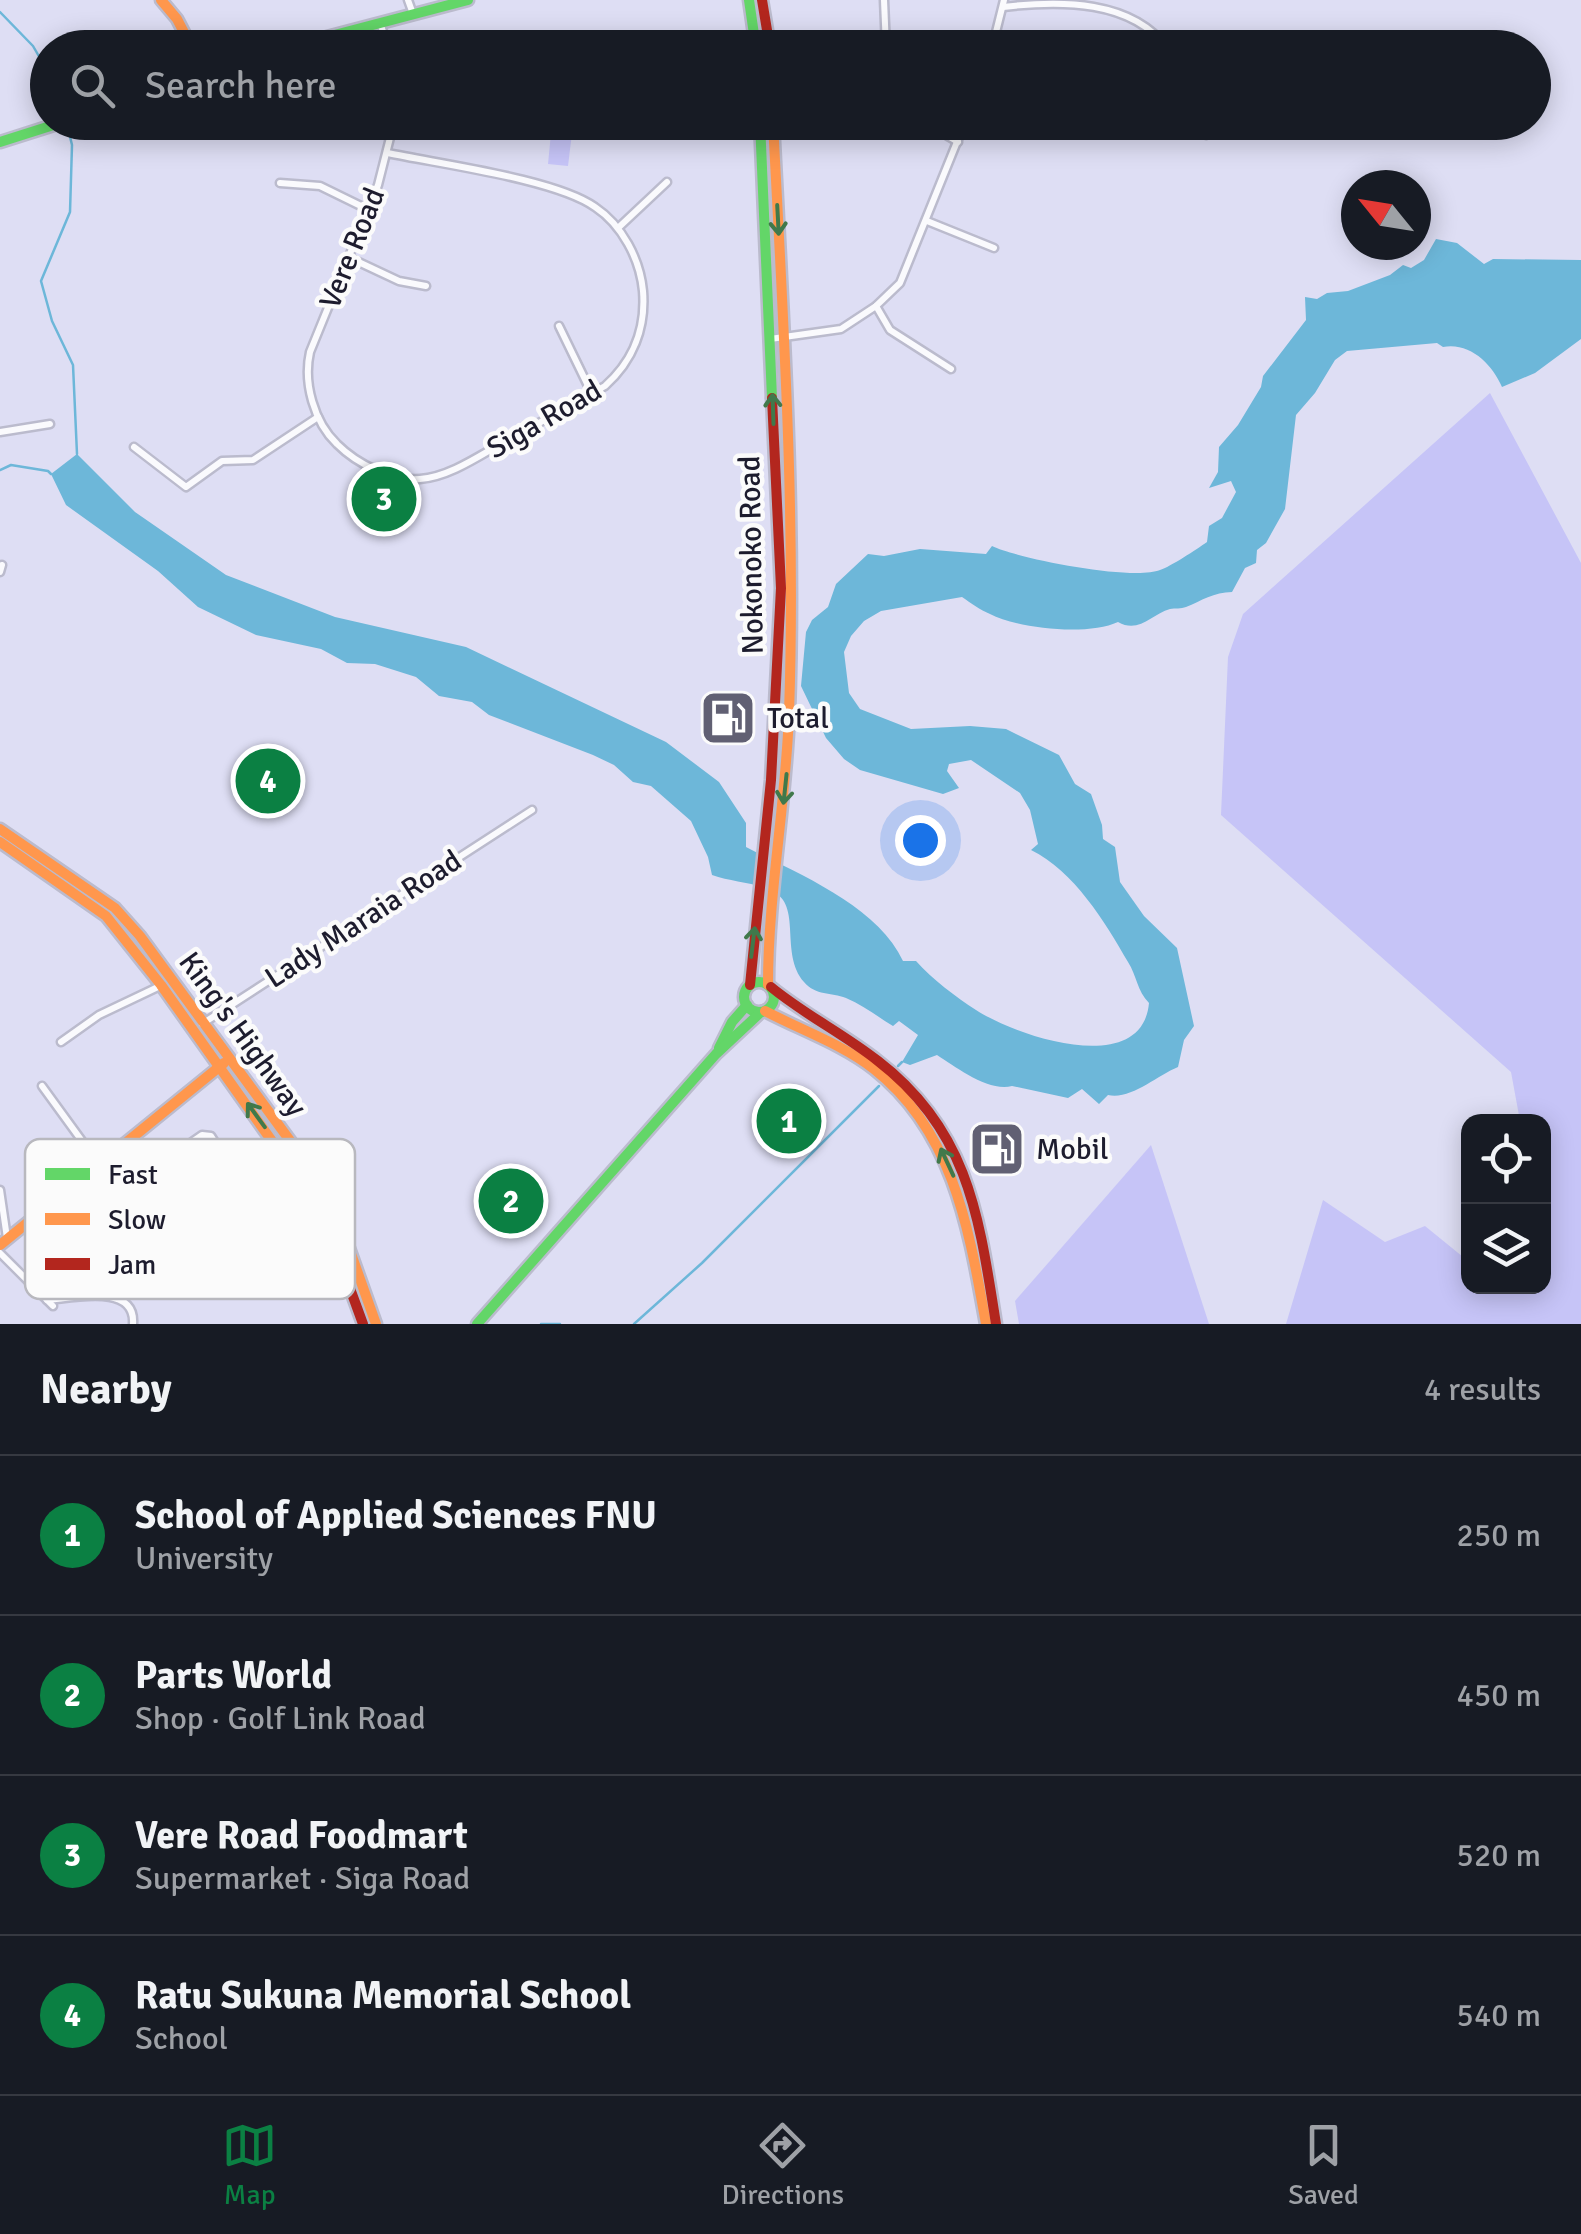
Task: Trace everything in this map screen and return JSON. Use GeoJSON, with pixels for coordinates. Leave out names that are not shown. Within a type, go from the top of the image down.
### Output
{"type":"FeatureCollection","features":[{"type":"Feature","properties":{"kind":"main road"},"geometry":{"type":"LineString","coordinates":[[161,0],[183,30]]}},
{"type":"Feature","properties":{"kind":"main road"},"geometry":{"type":"LineString","coordinates":[[351,30],[468,0]]}},
{"type":"Feature","properties":{"kind":"main road"},"geometry":{"type":"LineString","coordinates":[[749,0],[753,30]]}},
{"type":"Feature","properties":{"kind":"main road"},"geometry":{"type":"LineString","coordinates":[[762,0],[767,30]]}},
{"type":"Feature","properties":{"kind":"main road"},"geometry":{"type":"LineString","coordinates":[[0,142],[30,133]]}},
{"type":"Feature","properties":{"kind":"main road","name":"Nokonoko Road"},"geometry":{"type":"LineString","coordinates":[[761,140],[776,339]]}},
{"type":"Feature","properties":{"kind":"main road","name":"Nokonoko Road"},"geometry":{"type":"LineString","coordinates":[[770,986],[767,951],[786,779],[773,140]]}},
{"type":"Feature","properties":{"kind":"main road","name":"Nokonoko Road"},"geometry":{"type":"LineString","coordinates":[[750,985],[785,629]]}},
{"type":"Feature","properties":{"kind":"main road","name":"King's Highway"},"geometry":{"type":"LineString","coordinates":[[0,830],[116,908],[287,1139]]}},
{"type":"Feature","properties":{"kind":"main road","name":"King's Highway"},"geometry":{"type":"LineString","coordinates":[[0,842],[106,916],[162,985],[272,1139]]}},
{"type":"Feature","properties":{"kind":"main road"},"geometry":{"type":"LineString","coordinates":[[747,1005],[745,992],[750,985],[759,982],[770,986],[888,1068],[950,1138],[970,1182],[996,1324]]}},
{"type":"Feature","properties":{"kind":"main road"},"geometry":{"type":"LineString","coordinates":[[477,1324],[716,1054],[774,1000],[770,986]]}},
{"type":"Feature","properties":{"kind":"main road"},"geometry":{"type":"LineString","coordinates":[[747,1005],[828,1040],[874,1070],[896,1088],[932,1136],[945,1154],[964,1207],[986,1324]]}},
{"type":"Feature","properties":{"kind":"main road"},"geometry":{"type":"LineString","coordinates":[[716,1054],[732,1022],[747,1005]]}},
{"type":"Feature","properties":{"kind":"main road"},"geometry":{"type":"LineString","coordinates":[[130,1139],[230,1058]]}},
{"type":"Feature","properties":{"kind":"main road"},"geometry":{"type":"LineString","coordinates":[[4,1242],[25,1225]]}},
{"type":"Feature","properties":{"kind":"main road","name":"King's Highway"},"geometry":{"type":"LineString","coordinates":[[355,1263],[376,1324]]}},
{"type":"Feature","properties":{"kind":"main road","name":"King's Highway"},"geometry":{"type":"LineString","coordinates":[[354,1299],[363,1324]]}},
{"type":"Feature","properties":{"kind":"main road"},"geometry":{"type":"LineString","coordinates":[[468,1324],[490,1308]]}},
{"type":"Feature","properties":{"kind":"street"},"geometry":{"type":"LineString","coordinates":[[408,0],[413,14]]}},
{"type":"Feature","properties":{"kind":"street"},"geometry":{"type":"LineString","coordinates":[[884,0],[885,30]]}},
{"type":"Feature","properties":{"kind":"street"},"geometry":{"type":"LineString","coordinates":[[997,30],[1004,4],[1094,1],[1132,14],[1153,30]]}},
{"type":"Feature","properties":{"kind":"street"},"geometry":{"type":"LineString","coordinates":[[380,22],[383,30]]}},
{"type":"Feature","properties":{"kind":"street","name":"Vere Road"},"geometry":{"type":"LineString","coordinates":[[308,373],[310,352],[350,258],[391,140]]}},
{"type":"Feature","properties":{"kind":"street"},"geometry":{"type":"LineString","coordinates":[[776,339],[841,328],[876,306],[900,283],[958,142],[955,140]]}},
{"type":"Feature","properties":{"kind":"street","name":"Siga Road"},"geometry":{"type":"LineString","coordinates":[[308,373],[318,418],[331,439],[359,462],[394,476],[421,479],[473,459],[592,394],[620,373],[635,346],[644,312],[637,263],[618,228],[596,207],[574,195],[388,153]]}},
{"type":"Feature","properties":{"kind":"street"},"geometry":{"type":"LineString","coordinates":[[618,228],[667,182]]}},
{"type":"Feature","properties":{"kind":"street"},"geometry":{"type":"LineString","coordinates":[[280,183],[320,186],[368,208]]}},
{"type":"Feature","properties":{"kind":"street"},"geometry":{"type":"LineString","coordinates":[[927,221],[994,248]]}},
{"type":"Feature","properties":{"kind":"street"},"geometry":{"type":"LineString","coordinates":[[350,258],[399,281],[426,286]]}},
{"type":"Feature","properties":{"kind":"street"},"geometry":{"type":"LineString","coordinates":[[876,306],[890,330],[952,369]]}},
{"type":"Feature","properties":{"kind":"street"},"geometry":{"type":"LineString","coordinates":[[559,326],[592,394]]}},
{"type":"Feature","properties":{"kind":"street"},"geometry":{"type":"LineString","coordinates":[[134,446],[154,466],[186,487],[222,461],[253,460],[318,418]]}},
{"type":"Feature","properties":{"kind":"street"},"geometry":{"type":"LineString","coordinates":[[0,432],[50,424]]}},
{"type":"Feature","properties":{"kind":"street","name":"Lady Maraia Road"},"geometry":{"type":"LineString","coordinates":[[194,1030],[532,810]]}},
{"type":"Feature","properties":{"kind":"street"},"geometry":{"type":"LineString","coordinates":[[61,1042],[99,1015],[162,985]]}},
{"type":"Feature","properties":{"kind":"street"},"geometry":{"type":"LineString","coordinates":[[42,1086],[80,1139]]}},
{"type":"Feature","properties":{"kind":"street"},"geometry":{"type":"LineString","coordinates":[[0,1190],[4,1242]]}},
{"type":"Feature","properties":{"kind":"street"},"geometry":{"type":"LineString","coordinates":[[0,1253],[25,1278]]}},
{"type":"Feature","properties":{"kind":"street"},"geometry":{"type":"LineString","coordinates":[[46,1299],[50,1303],[85,1299]]}},
{"type":"Feature","properties":{"kind":"street"},"geometry":{"type":"LineString","coordinates":[[119,1299],[127,1302],[134,1314],[133,1324]]}},
{"type":"Feature","properties":{"kind":"shaded area"},"geometry":{"type":"Polygon","coordinates":[[[550,140],[571,140],[568,166],[548,164],[550,140]]]}},
{"type":"Feature","properties":{"kind":"shaded area"},"geometry":{"type":"Polygon","coordinates":[[[1436,239],[1457,243],[1484,264],[1493,259],[1581,260],[1581,339],[1535,373],[1502,387],[1479,356],[1462,348],[1437,343],[1347,351],[1335,360],[1296,415],[1285,509],[1266,543],[1257,550],[1256,563],[1245,568],[1232,592],[1170,609],[1132,626],[1118,622],[1072,630],[1003,619],[962,597],[881,611],[864,621],[844,652],[849,693],[860,709],[911,729],[1006,729],[1059,755],[1075,784],[1091,794],[1103,839],[1115,847],[1120,882],[1144,916],[1177,948],[1194,1026],[1184,1040],[1178,1067],[1134,1091],[1108,1095],[1099,1104],[1082,1089],[1068,1098],[993,1085],[937,1055],[910,1065],[902,1062],[918,1035],[899,1021],[893,1026],[852,1001],[819,992],[804,982],[793,958],[787,907],[781,898],[765,888],[712,875],[691,821],[651,786],[633,782],[614,765],[593,755],[489,715],[472,702],[439,696],[416,677],[375,664],[347,663],[321,649],[256,635],[198,607],[158,571],[66,505],[51,474],[77,454],[135,512],[226,575],[335,617],[466,647],[666,742],[719,782],[746,823],[746,847],[856,908],[891,941],[903,961],[916,961],[952,994],[1019,1031],[1075,1045],[1102,1045],[1125,1040],[1141,1026],[1149,1003],[1087,899],[1061,871],[1031,850],[1038,844],[1030,810],[1020,793],[971,760],[949,764],[947,771],[959,788],[943,794],[860,770],[844,759],[826,738],[801,686],[806,632],[812,620],[828,607],[836,584],[868,554],[884,556],[920,549],[986,554],[992,546],[1050,562],[1126,573],[1160,570],[1184,558],[1207,542],[1209,526],[1222,518],[1236,492],[1231,481],[1209,488],[1218,472],[1219,447],[1238,425],[1261,387],[1263,376],[1306,320],[1305,297],[1317,299],[1327,293],[1348,291],[1390,275],[1403,265],[1411,268],[1431,260],[1436,239]]]}},
{"type":"Feature","properties":{"kind":"shaded area"},"geometry":{"type":"Polygon","coordinates":[[[1490,393],[1581,563],[1581,1324],[1286,1324],[1323,1200],[1385,1242],[1425,1226],[1461,1255],[1461,1294],[1551,1294],[1551,1114],[1519,1114],[1511,1072],[1221,815],[1228,657],[1243,614],[1490,393]]]}},
{"type":"Feature","properties":{"kind":"shaded area"},"geometry":{"type":"Polygon","coordinates":[[[1151,1145],[1209,1324],[1019,1324],[1015,1301],[1151,1145]]]}},
{"type":"Feature","properties":{"kind":"waterway"},"geometry":{"type":"LineString","coordinates":[[0,12],[30,43]]}},
{"type":"Feature","properties":{"kind":"waterway"},"geometry":{"type":"LineString","coordinates":[[71,140],[70,212],[41,281],[52,321],[73,365],[77,454]]}},
{"type":"Feature","properties":{"kind":"waterway"},"geometry":{"type":"LineString","coordinates":[[0,470],[11,465],[51,474]]}},
{"type":"Feature","properties":{"kind":"waterway"},"geometry":{"type":"LineString","coordinates":[[898,1066],[902,1062]]}},
{"type":"Feature","properties":{"kind":"waterway"},"geometry":{"type":"LineString","coordinates":[[634,1324],[702,1263],[879,1086]]}},
{"type":"Feature","properties":{"kind":"waterway"},"geometry":{"type":"LineString","coordinates":[[541,1324],[560,1324]]}},
{"type":"Feature","properties":{"kind":"traffic: fast"},"geometry":{"type":"LineString","coordinates":[[354,30],[468,0]]}},
{"type":"Feature","properties":{"kind":"traffic: fast"},"geometry":{"type":"LineString","coordinates":[[749,0],[753,30]]}},
{"type":"Feature","properties":{"kind":"traffic: fast"},"geometry":{"type":"LineString","coordinates":[[0,142],[30,132]]}},
{"type":"Feature","properties":{"kind":"traffic: fast"},"geometry":{"type":"LineString","coordinates":[[761,140],[772,398]]}},
{"type":"Feature","properties":{"kind":"traffic: fast"},"geometry":{"type":"LineString","coordinates":[[759,982],[773,991],[774,997],[765,1011],[759,1012],[745,1003],[744,997],[753,983],[759,982]]}},
{"type":"Feature","properties":{"kind":"traffic: fast"},"geometry":{"type":"LineString","coordinates":[[719,1048],[732,1022],[747,1005]]}},
{"type":"Feature","properties":{"kind":"traffic: fast"},"geometry":{"type":"LineString","coordinates":[[477,1324],[716,1054],[761,1012]]}},
{"type":"Feature","properties":{"kind":"traffic: slow"},"geometry":{"type":"LineString","coordinates":[[161,0],[183,30]]}},
{"type":"Feature","properties":{"kind":"traffic: slow"},"geometry":{"type":"LineString","coordinates":[[768,985],[787,747],[791,639],[787,418],[774,140]]}},
{"type":"Feature","properties":{"kind":"traffic: slow"},"geometry":{"type":"LineString","coordinates":[[0,829],[115,908],[140,936],[289,1139]]}},
{"type":"Feature","properties":{"kind":"traffic: slow"},"geometry":{"type":"LineString","coordinates":[[0,842],[106,916],[161,985],[271,1139]]}},
{"type":"Feature","properties":{"kind":"traffic: slow"},"geometry":{"type":"LineString","coordinates":[[765,1011],[862,1060],[901,1094],[923,1122],[954,1185],[973,1253],[986,1324]]}},
{"type":"Feature","properties":{"kind":"traffic: slow"},"geometry":{"type":"LineString","coordinates":[[130,1139],[224,1063]]}},
{"type":"Feature","properties":{"kind":"traffic: slow"},"geometry":{"type":"LineString","coordinates":[[0,1245],[25,1225]]}},
{"type":"Feature","properties":{"kind":"traffic: slow"},"geometry":{"type":"LineString","coordinates":[[355,1265],[376,1324]]}},
{"type":"Feature","properties":{"kind":"traffic: jam"},"geometry":{"type":"LineString","coordinates":[[762,0],[767,30]]}},
{"type":"Feature","properties":{"kind":"traffic: jam"},"geometry":{"type":"LineString","coordinates":[[750,985],[771,780],[781,588],[772,398]]}},
{"type":"Feature","properties":{"kind":"traffic: jam"},"geometry":{"type":"LineString","coordinates":[[771,987],[878,1061],[932,1117],[965,1179],[983,1248],[996,1324]]}},
{"type":"Feature","properties":{"kind":"traffic: jam"},"geometry":{"type":"LineString","coordinates":[[354,1299],[363,1324]]}},
{"type":"Feature","properties":{"kind":"place","name":"Vere Road Foodmart"},"geometry":{"type":"Point","coordinates":[384,499]}},
{"type":"Feature","properties":{"kind":"place","name":"Total"},"geometry":{"type":"Point","coordinates":[728,718]}},
{"type":"Feature","properties":{"kind":"place","name":"Ratu Sukuna Memorial School"},"geometry":{"type":"Point","coordinates":[268,781]}},
{"type":"Feature","properties":{"kind":"place","name":"School of Applied Sciences FNU"},"geometry":{"type":"Point","coordinates":[789,1121]}},
{"type":"Feature","properties":{"kind":"place","name":"Mobil"},"geometry":{"type":"Point","coordinates":[997,1149]}},
{"type":"Feature","properties":{"kind":"place","name":"Parts World"},"geometry":{"type":"Point","coordinates":[511,1201]}}]}
